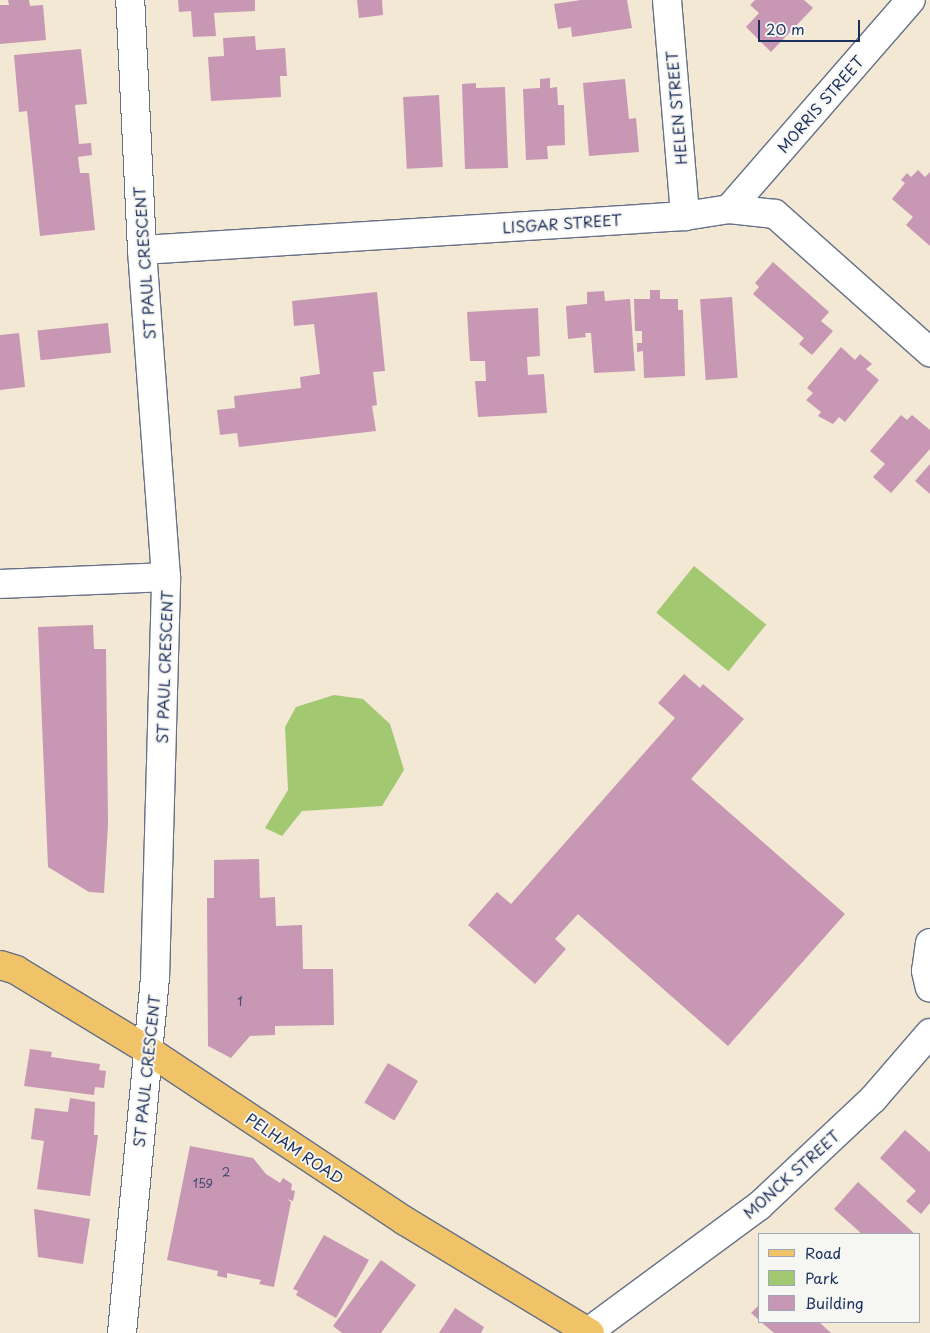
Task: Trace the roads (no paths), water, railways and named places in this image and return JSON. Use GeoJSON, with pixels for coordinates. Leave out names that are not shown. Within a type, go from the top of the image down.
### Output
{"type":"FeatureCollection","features":[{"type":"Feature","properties":{"kind":"main road","name":"PELHAM ROAD"},"geometry":{"type":"LineString","coordinates":[[0,965],[16,970],[149,1051],[406,1221],[589,1333]]}},
{"type":"Feature","properties":{"kind":"street","name":"ST PAUL CRESCENT"},"geometry":{"type":"LineString","coordinates":[[122,1333],[155,978],[166,577],[142,250],[130,0]]}},
{"type":"Feature","properties":{"kind":"street","name":"HELEN STREET"},"geometry":{"type":"LineString","coordinates":[[667,0],[685,216]]}},
{"type":"Feature","properties":{"kind":"street","name":"MORRIS STREET"},"geometry":{"type":"LineString","coordinates":[[729,209],[911,0]]}},
{"type":"Feature","properties":{"kind":"street","name":"LISGAR STREET"},"geometry":{"type":"LineString","coordinates":[[142,250],[685,216],[729,209],[775,214],[930,352]]}},
{"type":"Feature","properties":{"kind":"street"},"geometry":{"type":"LineString","coordinates":[[0,584],[166,577]]}},
{"type":"Feature","properties":{"kind":"street"},"geometry":{"type":"LineString","coordinates":[[930,943],[926,971],[930,988]]}},
{"type":"Feature","properties":{"kind":"street","name":"MONCK STREET"},"geometry":{"type":"LineString","coordinates":[[589,1333],[759,1206],[873,1099],[930,1033]]}}]}
